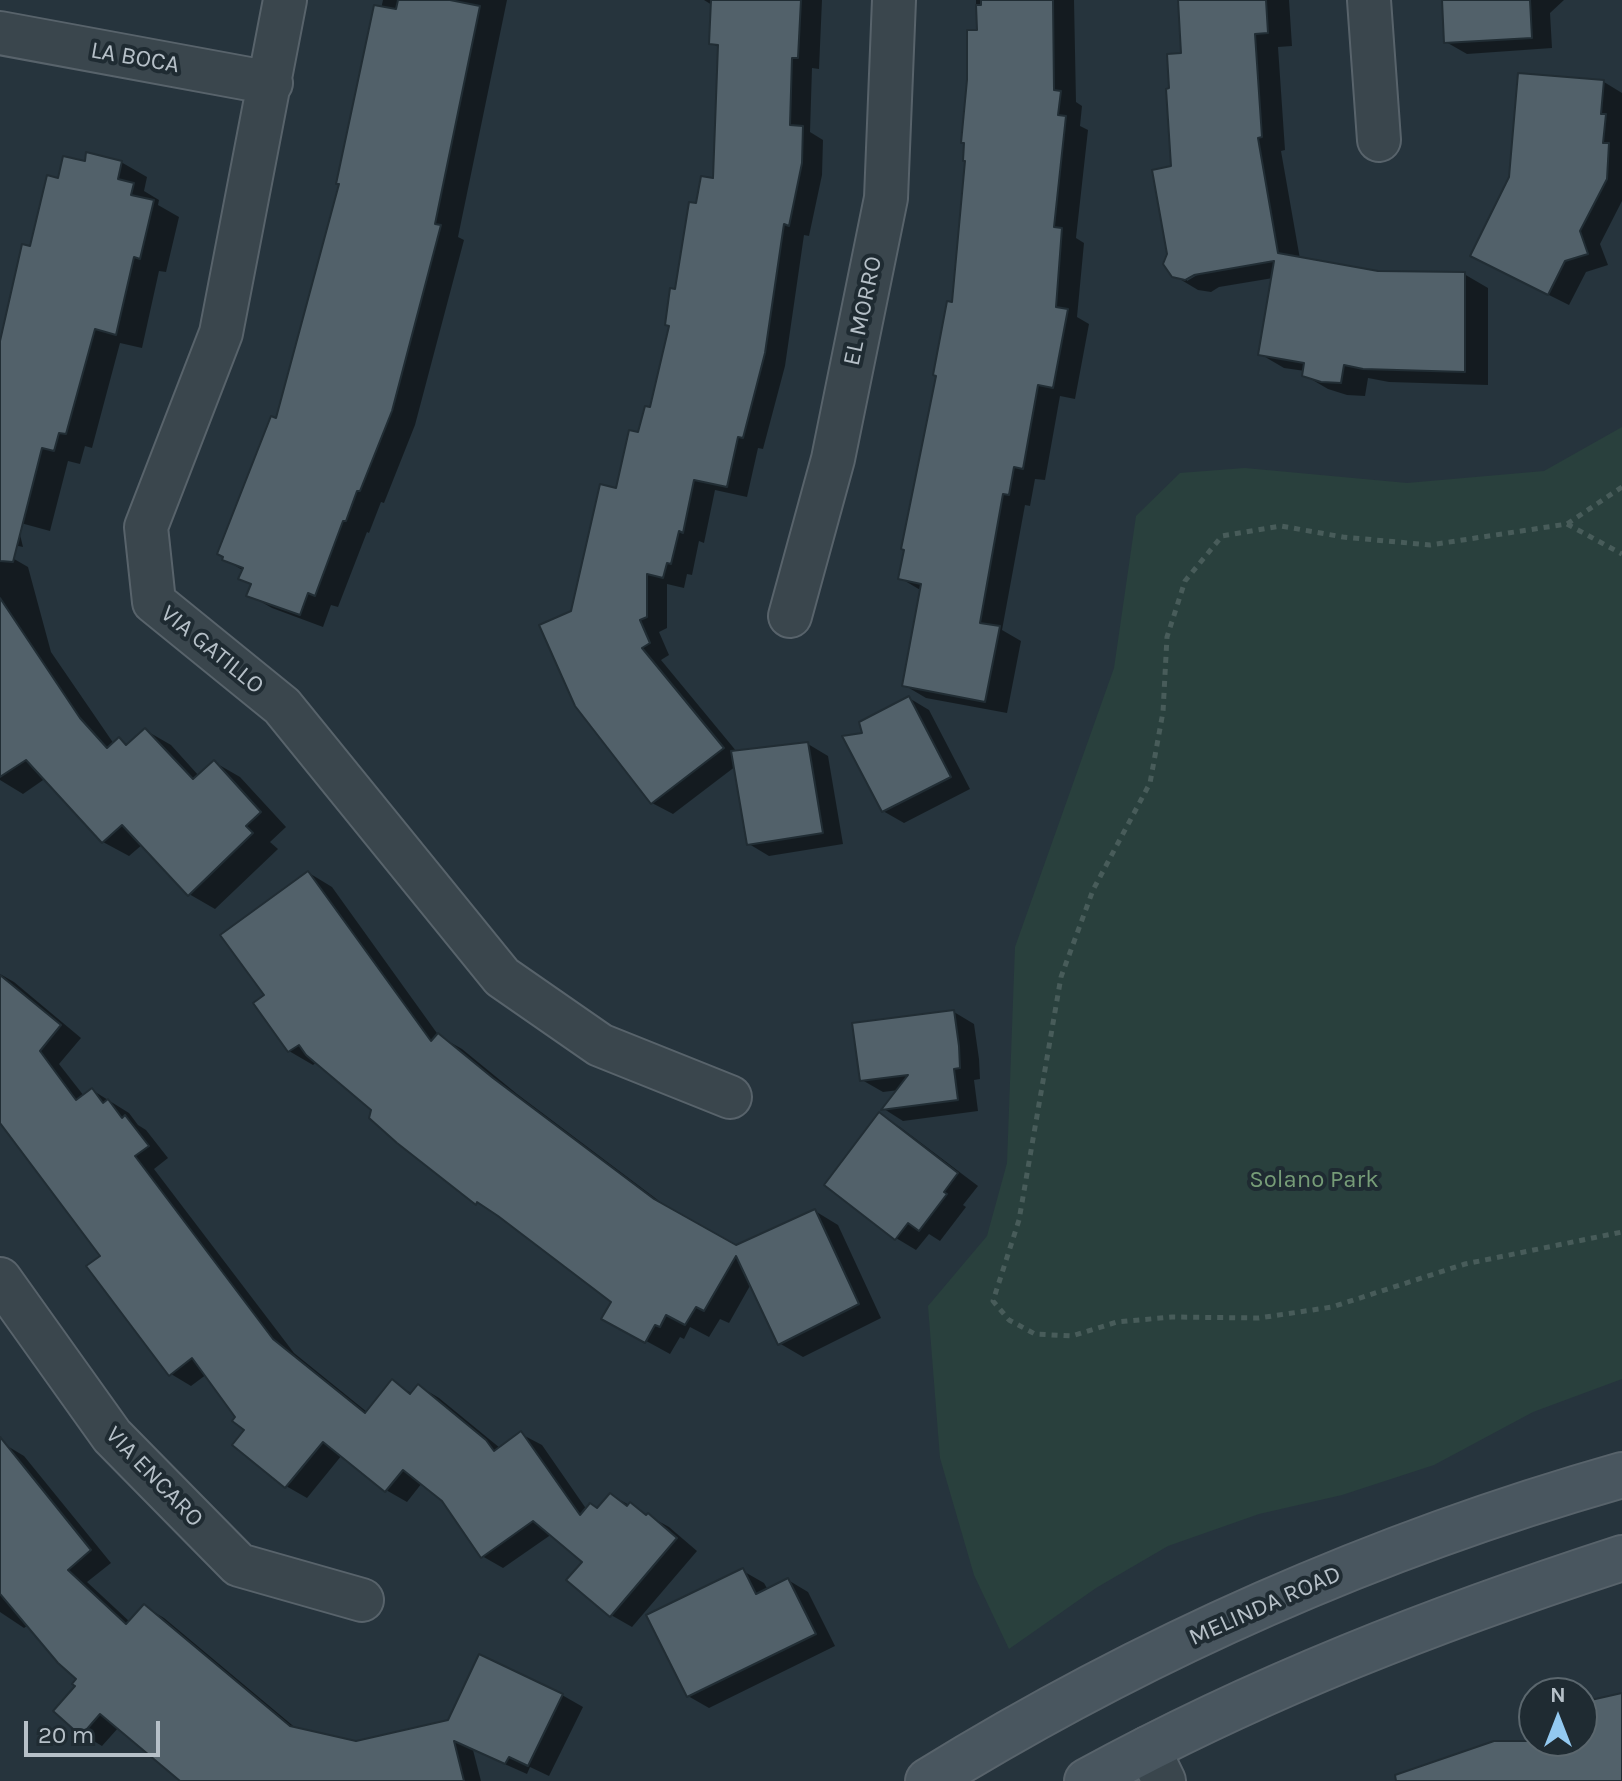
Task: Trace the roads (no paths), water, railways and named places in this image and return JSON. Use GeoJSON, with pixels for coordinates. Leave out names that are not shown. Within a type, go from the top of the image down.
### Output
{"type":"FeatureCollection","features":[{"type":"Feature","properties":{"kind":"main road","name":"MELINDA ROAD"},"geometry":{"type":"LineString","coordinates":[[928,1781],[990,1742],[1091,1688],[1262,1606],[1448,1532],[1622,1475]]}},
{"type":"Feature","properties":{"kind":"main road"},"geometry":{"type":"LineString","coordinates":[[1087,1781],[1156,1764],[1268,1691],[1394,1637],[1622,1558]]}},
{"type":"Feature","properties":{"kind":"street","name":"VIA GATILLO"},"geometry":{"type":"LineString","coordinates":[[285,0],[221,333],[146,527],[154,602],[282,706],[502,977],[600,1045],[730,1097]]}},
{"type":"Feature","properties":{"kind":"street","name":"EL MORRO"},"geometry":{"type":"LineString","coordinates":[[790,616],[833,459],[886,198],[894,0]]}},
{"type":"Feature","properties":{"kind":"street"},"geometry":{"type":"LineString","coordinates":[[1369,0],[1379,140]]}},
{"type":"Feature","properties":{"kind":"street","name":"LA BOCA"},"geometry":{"type":"LineString","coordinates":[[0,33],[271,83]]}},
{"type":"Feature","properties":{"kind":"street","name":"VIA ENCARO"},"geometry":{"type":"LineString","coordinates":[[0,1279],[112,1436],[239,1565],[362,1600]]}},
{"type":"Feature","properties":{"kind":"park label","name":"Solano Park"},"geometry":{"type":"Point","coordinates":[1314,1180]}}]}
